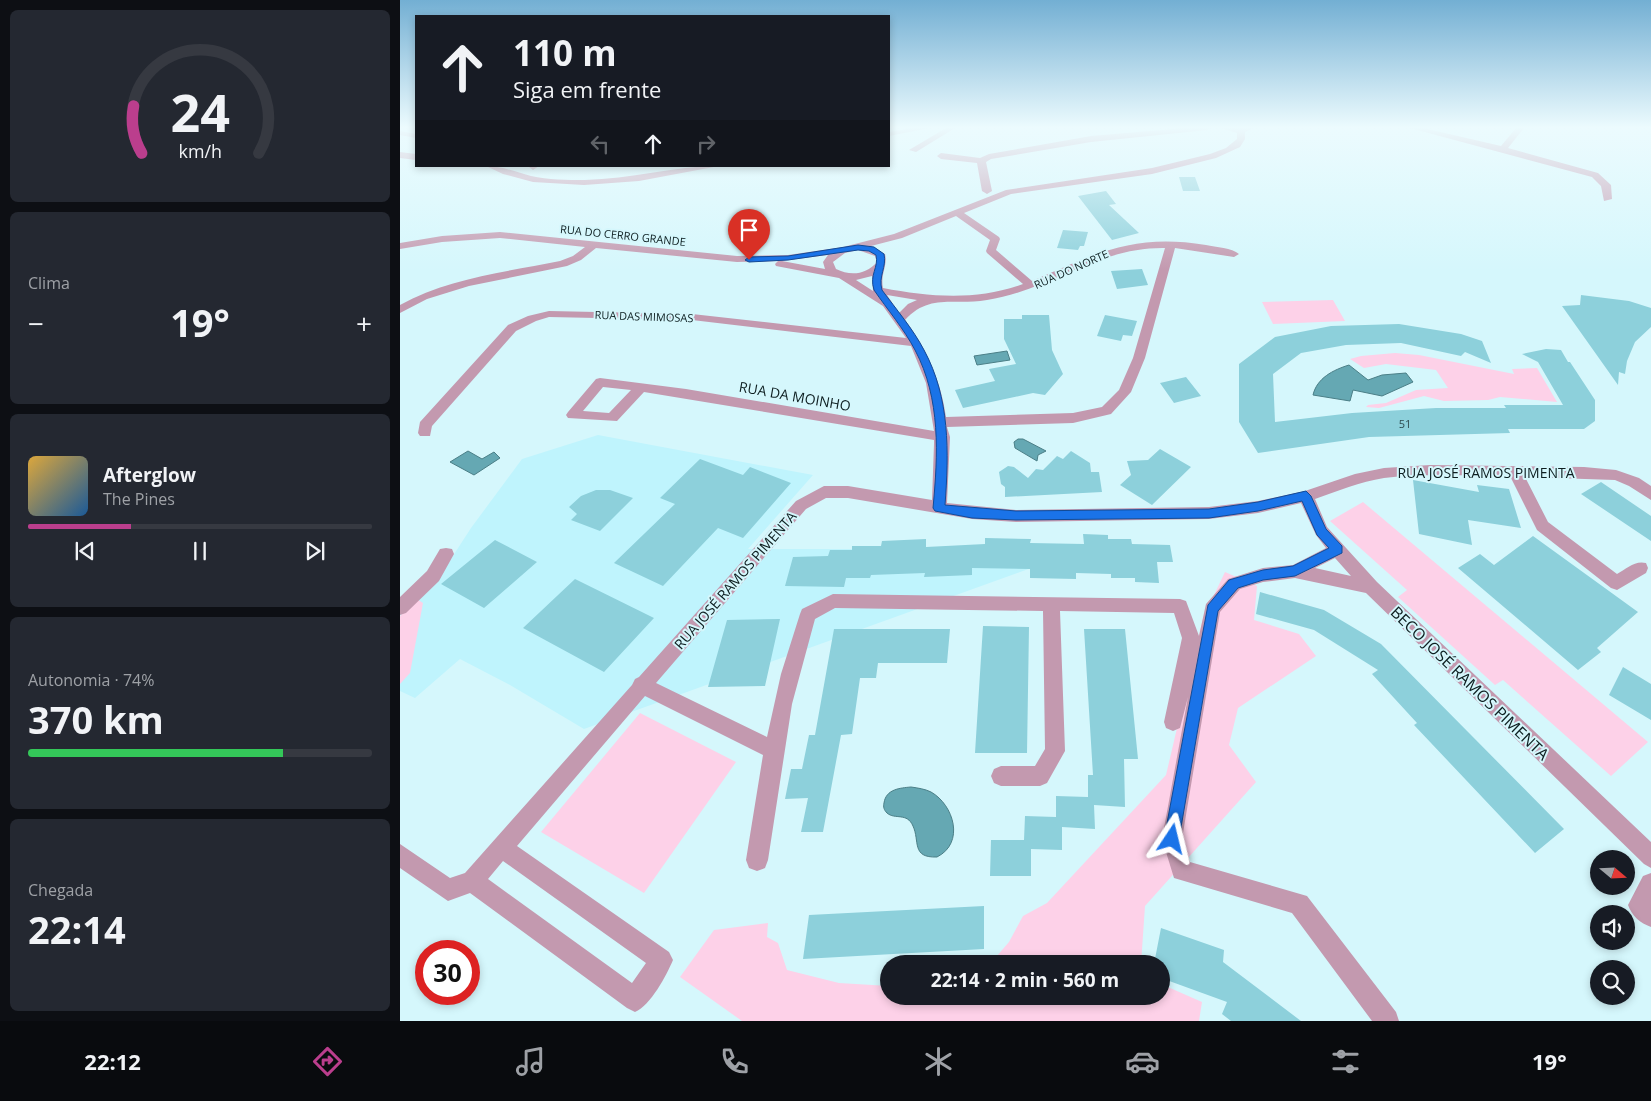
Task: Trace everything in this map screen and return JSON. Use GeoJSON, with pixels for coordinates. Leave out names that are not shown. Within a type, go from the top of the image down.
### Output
{"type":"FeatureCollection","features":[{"type":"Feature","properties":{"kind":"street"},"geometry":{"type":"LineString","coordinates":[[524,176],[555,182],[632,180],[658,176]]}},
{"type":"Feature","properties":{"kind":"street"},"geometry":{"type":"LineString","coordinates":[[529,176],[536,179]]}},
{"type":"Feature","properties":{"kind":"street"},"geometry":{"type":"LineString","coordinates":[[984,176],[987,191]]}},
{"type":"Feature","properties":{"kind":"street"},"geometry":{"type":"LineString","coordinates":[[886,305],[831,271],[828,262],[836,253],[919,228],[985,200],[1034,187],[1118,176]]}},
{"type":"Feature","properties":{"kind":"street"},"geometry":{"type":"LineString","coordinates":[[1596,176],[1606,185],[1607,199]]}},
{"type":"Feature","properties":{"kind":"street"},"geometry":{"type":"LineString","coordinates":[[956,212],[995,239],[990,251],[1032,286]]}},
{"type":"Feature","properties":{"kind":"street"},"geometry":{"type":"LineString","coordinates":[[761,260],[839,275],[859,276],[874,270],[896,245],[919,228]]}},
{"type":"Feature","properties":{"kind":"street","name":"RUA DO CERRO GRANDE"},"geometry":{"type":"LineString","coordinates":[[400,246],[460,237],[500,235],[761,260],[847,249]]}},
{"type":"Feature","properties":{"kind":"street"},"geometry":{"type":"LineString","coordinates":[[942,422],[1073,418],[1106,411],[1125,392],[1139,358],[1171,243]]}},
{"type":"Feature","properties":{"kind":"street","name":"RUA DO NORTE"},"geometry":{"type":"LineString","coordinates":[[878,290],[932,299],[1000,295],[1032,286],[1110,251],[1140,244],[1171,243],[1207,247],[1234,254]]}},
{"type":"Feature","properties":{"kind":"street"},"geometry":{"type":"LineString","coordinates":[[400,310],[423,297],[466,283],[563,264],[577,258],[595,244]]}},
{"type":"Feature","properties":{"kind":"street"},"geometry":{"type":"LineString","coordinates":[[847,249],[865,248],[880,254],[881,264],[876,281],[878,290],[886,305],[916,343],[933,386],[942,422],[943,437],[939,508]]}},
{"type":"Feature","properties":{"kind":"street"},"geometry":{"type":"LineString","coordinates":[[869,338],[901,322],[912,306],[932,299]]}},
{"type":"Feature","properties":{"kind":"street","name":"RUA DAS MIMOSAS"},"geometry":{"type":"LineString","coordinates":[[426,433],[425,425],[512,328],[532,318],[549,314],[692,316],[916,343]]}},
{"type":"Feature","properties":{"kind":"street","name":"RUA DA MOINHO"},"geometry":{"type":"LineString","coordinates":[[641,387],[863,426],[943,437]]}},
{"type":"Feature","properties":{"kind":"street","name":"RUA JOSÉ RAMOS PIMENTA"},"geometry":{"type":"LineString","coordinates":[[400,855],[448,890],[472,881],[641,685],[801,505],[824,492],[848,492],[972,513],[1016,516],[1209,513],[1258,507],[1306,496],[1355,479],[1384,473],[1430,470],[1584,472],[1616,476],[1634,482],[1651,494]]}},
{"type":"Feature","properties":{"kind":"street"},"geometry":{"type":"LineString","coordinates":[[1515,471],[1542,526],[1617,583],[1640,568]]}},
{"type":"Feature","properties":{"kind":"street","name":"BECO JOSÉ RAMOS PIMENTA"},"geometry":{"type":"LineString","coordinates":[[1306,496],[1321,531],[1371,587],[1651,857]]}},
{"type":"Feature","properties":{"kind":"street"},"geometry":{"type":"LineString","coordinates":[[1338,550],[1295,571],[1263,575],[1234,584],[1212,609],[1172,839],[1182,870],[1299,904],[1387,1021]]}},
{"type":"Feature","properties":{"kind":"street"},"geometry":{"type":"LineString","coordinates":[[400,608],[433,576],[446,554]]}},
{"type":"Feature","properties":{"kind":"street"},"geometry":{"type":"LineString","coordinates":[[1295,571],[1371,587]]}},
{"type":"Feature","properties":{"kind":"street"},"geometry":{"type":"LineString","coordinates":[[757,860],[775,751],[796,648],[808,614],[834,601],[1180,606],[1190,638],[1173,722]]}},
{"type":"Feature","properties":{"kind":"street"},"geometry":{"type":"LineString","coordinates":[[1001,776],[1040,776],[1055,751],[1051,604]]}},
{"type":"Feature","properties":{"kind":"street"},"geometry":{"type":"LineString","coordinates":[[641,685],[775,751]]}},
{"type":"Feature","properties":{"kind":"street"},"geometry":{"type":"LineString","coordinates":[[472,881],[634,1000],[661,960],[502,848]]}},
{"type":"Feature","properties":{"kind":"street"},"geometry":{"type":"LineString","coordinates":[[1651,884],[1639,905],[1651,916]]}},
{"type":"Feature","properties":{"kind":"shaded area"},"geometry":{"type":"Polygon","coordinates":[[[1333,300],[1345,321],[1273,324],[1262,302],[1333,300]]]}},
{"type":"Feature","properties":{"kind":"shaded area"},"geometry":{"type":"Polygon","coordinates":[[[1007,351],[1010,360],[977,365],[974,356],[1007,351]]]}},
{"type":"Feature","properties":{"kind":"shaded area"},"geometry":{"type":"Polygon","coordinates":[[[1395,353],[1419,355],[1514,374],[1512,369],[1537,368],[1557,402],[1500,397],[1488,400],[1444,401],[1424,396],[1379,408],[1366,407],[1368,405],[1386,403],[1416,390],[1448,388],[1436,370],[1386,364],[1364,368],[1350,359],[1361,356],[1395,353]]]}},
{"type":"Feature","properties":{"kind":"shaded area"},"geometry":{"type":"Polygon","coordinates":[[[1349,365],[1368,380],[1382,375],[1406,373],[1413,382],[1382,396],[1353,390],[1350,401],[1313,395],[1322,379],[1337,369],[1349,365]]]}},
{"type":"Feature","properties":{"kind":"shaded area"},"geometry":{"type":"Polygon","coordinates":[[[598,435],[813,475],[748,549],[1084,549],[584,729],[510,685],[460,659],[415,698],[400,691],[400,616],[438,579],[471,528],[522,459],[598,435]]]}},
{"type":"Feature","properties":{"kind":"shaded area"},"geometry":{"type":"Polygon","coordinates":[[[1018,439],[1023,439],[1046,451],[1038,455],[1037,461],[1015,448],[1014,442],[1018,439]]]}},
{"type":"Feature","properties":{"kind":"shaded area"},"geometry":{"type":"Polygon","coordinates":[[[468,451],[482,459],[494,452],[500,458],[474,475],[450,462],[468,451]]]}},
{"type":"Feature","properties":{"kind":"shaded area"},"geometry":{"type":"Polygon","coordinates":[[[1363,502],[1648,742],[1611,776],[1503,680],[1495,685],[1398,597],[1407,590],[1330,521],[1363,502]]]}},
{"type":"Feature","properties":{"kind":"shaded area"},"geometry":{"type":"Polygon","coordinates":[[[1225,572],[1257,586],[1254,620],[1299,634],[1316,656],[1238,708],[1229,745],[1256,782],[1145,906],[1142,955],[998,955],[1009,942],[1023,916],[1047,903],[1166,775],[1203,618],[1225,572]]]}},
{"type":"Feature","properties":{"kind":"shaded area"},"geometry":{"type":"Polygon","coordinates":[[[417,599],[423,603],[410,673],[400,684],[400,616],[417,599]]]}},
{"type":"Feature","properties":{"kind":"shaded area"},"geometry":{"type":"Polygon","coordinates":[[[640,713],[736,762],[644,893],[541,832],[640,713]]]}},
{"type":"Feature","properties":{"kind":"shaded area"},"geometry":{"type":"Polygon","coordinates":[[[911,787],[931,792],[946,806],[950,815],[953,824],[951,843],[946,851],[937,857],[929,857],[920,852],[913,826],[908,819],[890,815],[884,808],[885,798],[891,792],[911,787]]]}},
{"type":"Feature","properties":{"kind":"shaded area"},"geometry":{"type":"Polygon","coordinates":[[[768,923],[767,937],[778,943],[787,970],[839,983],[880,985],[880,1005],[1170,1005],[1170,988],[1202,1002],[1199,1021],[742,1021],[680,977],[714,930],[768,923]]]}},
{"type":"Feature","properties":{"kind":"building"},"geometry":{"type":"Polygon","coordinates":[[[1179,177],[1195,177],[1200,191],[1183,191],[1179,177]]]}},
{"type":"Feature","properties":{"kind":"building"},"geometry":{"type":"Polygon","coordinates":[[[1106,191],[1116,204],[1109,205],[1139,233],[1112,240],[1078,196],[1106,191]]]}},
{"type":"Feature","properties":{"kind":"building"},"geometry":{"type":"Polygon","coordinates":[[[1063,230],[1088,232],[1084,246],[1080,246],[1078,250],[1057,248],[1063,230]]]}},
{"type":"Feature","properties":{"kind":"building"},"geometry":{"type":"Polygon","coordinates":[[[1142,269],[1148,285],[1117,289],[1111,271],[1142,269]]]}},
{"type":"Feature","properties":{"kind":"building"},"geometry":{"type":"Polygon","coordinates":[[[1581,295],[1629,301],[1651,308],[1651,327],[1635,342],[1627,361],[1625,374],[1619,372],[1618,385],[1562,306],[1580,305],[1581,295]]]}},
{"type":"Feature","properties":{"kind":"building"},"geometry":{"type":"Polygon","coordinates":[[[1022,315],[1049,315],[1052,350],[1063,374],[1045,395],[1033,393],[963,408],[955,390],[995,381],[989,369],[1016,364],[1004,339],[1004,319],[1022,319],[1022,315]]]}},
{"type":"Feature","properties":{"kind":"building"},"geometry":{"type":"Polygon","coordinates":[[[1105,315],[1137,321],[1132,336],[1123,335],[1121,341],[1097,336],[1105,315]]]}},
{"type":"Feature","properties":{"kind":"building"},"geometry":{"type":"Polygon","coordinates":[[[1399,324],[1461,334],[1482,341],[1491,363],[1465,352],[1461,356],[1401,343],[1346,345],[1301,353],[1273,374],[1275,422],[1352,413],[1436,408],[1506,408],[1504,405],[1563,405],[1538,362],[1522,354],[1546,349],[1561,350],[1568,362],[1570,362],[1595,400],[1595,421],[1584,429],[1508,429],[1510,433],[1369,437],[1258,453],[1239,422],[1239,364],[1275,337],[1331,326],[1399,324]]]}},
{"type":"Feature","properties":{"kind":"building"},"geometry":{"type":"Polygon","coordinates":[[[1186,377],[1201,396],[1174,403],[1160,383],[1186,377]]]}},
{"type":"Feature","properties":{"kind":"building"},"geometry":{"type":"Polygon","coordinates":[[[1160,449],[1191,467],[1152,505],[1120,485],[1131,475],[1127,461],[1148,460],[1160,449]]]}},
{"type":"Feature","properties":{"kind":"building"},"geometry":{"type":"Polygon","coordinates":[[[1071,451],[1090,463],[1091,472],[1099,472],[1102,492],[1005,497],[1005,487],[1001,484],[999,472],[1008,466],[1014,467],[1028,478],[1036,469],[1043,470],[1057,456],[1063,459],[1071,451]]]}},
{"type":"Feature","properties":{"kind":"building"},"geometry":{"type":"Polygon","coordinates":[[[700,459],[743,475],[750,467],[791,483],[743,538],[718,528],[663,586],[614,563],[675,504],[660,498],[700,459]]]}},
{"type":"Feature","properties":{"kind":"building"},"geometry":{"type":"Polygon","coordinates":[[[1413,480],[1479,492],[1477,485],[1509,489],[1521,528],[1468,520],[1472,545],[1419,534],[1413,480]]]}},
{"type":"Feature","properties":{"kind":"building"},"geometry":{"type":"Polygon","coordinates":[[[1601,482],[1651,516],[1651,541],[1581,494],[1601,482]]]}},
{"type":"Feature","properties":{"kind":"building"},"geometry":{"type":"Polygon","coordinates":[[[596,490],[610,490],[633,498],[600,531],[571,520],[577,514],[569,507],[581,496],[596,490]]]}},
{"type":"Feature","properties":{"kind":"building"},"geometry":{"type":"Polygon","coordinates":[[[1083,534],[1108,535],[1108,539],[1131,539],[1132,544],[1170,545],[1173,562],[1157,562],[1159,583],[1135,582],[1135,578],[1111,578],[1111,574],[1076,573],[1076,579],[1030,578],[1030,569],[972,568],[972,575],[924,577],[925,573],[871,575],[870,578],[846,578],[844,587],[785,586],[793,557],[828,556],[830,550],[852,550],[852,546],[881,546],[882,541],[926,539],[926,547],[985,544],[985,538],[1031,539],[1030,543],[1084,544],[1083,534]]]}},
{"type":"Feature","properties":{"kind":"building"},"geometry":{"type":"Polygon","coordinates":[[[1533,536],[1638,612],[1597,648],[1601,652],[1578,670],[1458,568],[1480,554],[1494,565],[1533,536]]]}},
{"type":"Feature","properties":{"kind":"building"},"geometry":{"type":"Polygon","coordinates":[[[495,540],[537,562],[484,608],[441,584],[495,540]]]}},
{"type":"Feature","properties":{"kind":"building"},"geometry":{"type":"Polygon","coordinates":[[[575,579],[654,618],[604,672],[523,628],[575,579]]]}},
{"type":"Feature","properties":{"kind":"building"},"geometry":{"type":"Polygon","coordinates":[[[1260,592],[1324,610],[1381,644],[1564,829],[1535,853],[1414,725],[1417,723],[1372,674],[1378,670],[1314,630],[1256,614],[1260,592]]]}},
{"type":"Feature","properties":{"kind":"building"},"geometry":{"type":"Polygon","coordinates":[[[780,619],[765,686],[708,687],[727,620],[780,619]]]}},
{"type":"Feature","properties":{"kind":"building"},"geometry":{"type":"Polygon","coordinates":[[[983,626],[1029,627],[1027,753],[975,753],[983,626]]]}},
{"type":"Feature","properties":{"kind":"building"},"geometry":{"type":"Polygon","coordinates":[[[834,629],[950,629],[947,663],[878,663],[876,678],[860,678],[852,734],[841,735],[823,832],[801,832],[808,798],[785,799],[791,769],[802,769],[809,735],[815,735],[834,629]]]}},
{"type":"Feature","properties":{"kind":"building"},"geometry":{"type":"Polygon","coordinates":[[[1084,629],[1125,629],[1138,759],[1124,759],[1125,807],[1094,805],[1095,829],[1062,827],[1062,850],[1031,849],[1031,876],[990,876],[991,840],[1024,840],[1025,816],[1056,817],[1056,796],[1088,797],[1088,775],[1093,775],[1084,629]]]}},
{"type":"Feature","properties":{"kind":"building"},"geometry":{"type":"Polygon","coordinates":[[[1623,667],[1651,684],[1651,720],[1609,695],[1623,667]]]}},
{"type":"Feature","properties":{"kind":"building"},"geometry":{"type":"Polygon","coordinates":[[[984,906],[984,949],[803,959],[809,915],[984,906]]]}},
{"type":"Feature","properties":{"kind":"building"},"geometry":{"type":"Polygon","coordinates":[[[1161,928],[1224,950],[1223,962],[1301,1021],[1231,1021],[1222,1014],[1227,1002],[1170,981],[1170,955],[1156,955],[1161,928]]]}},
{"type":"Feature","properties":{"kind":"route"},"geometry":{"type":"LineString","coordinates":[[749,260],[788,258],[858,247],[871,249],[880,254],[882,262],[876,273],[878,290],[886,305],[910,335],[919,350],[933,386],[942,422],[943,437],[939,508],[972,513],[1016,516],[1209,513],[1258,507],[1306,496],[1321,531],[1338,550],[1295,571],[1263,575],[1234,584],[1212,609],[1172,839]]}}]}
